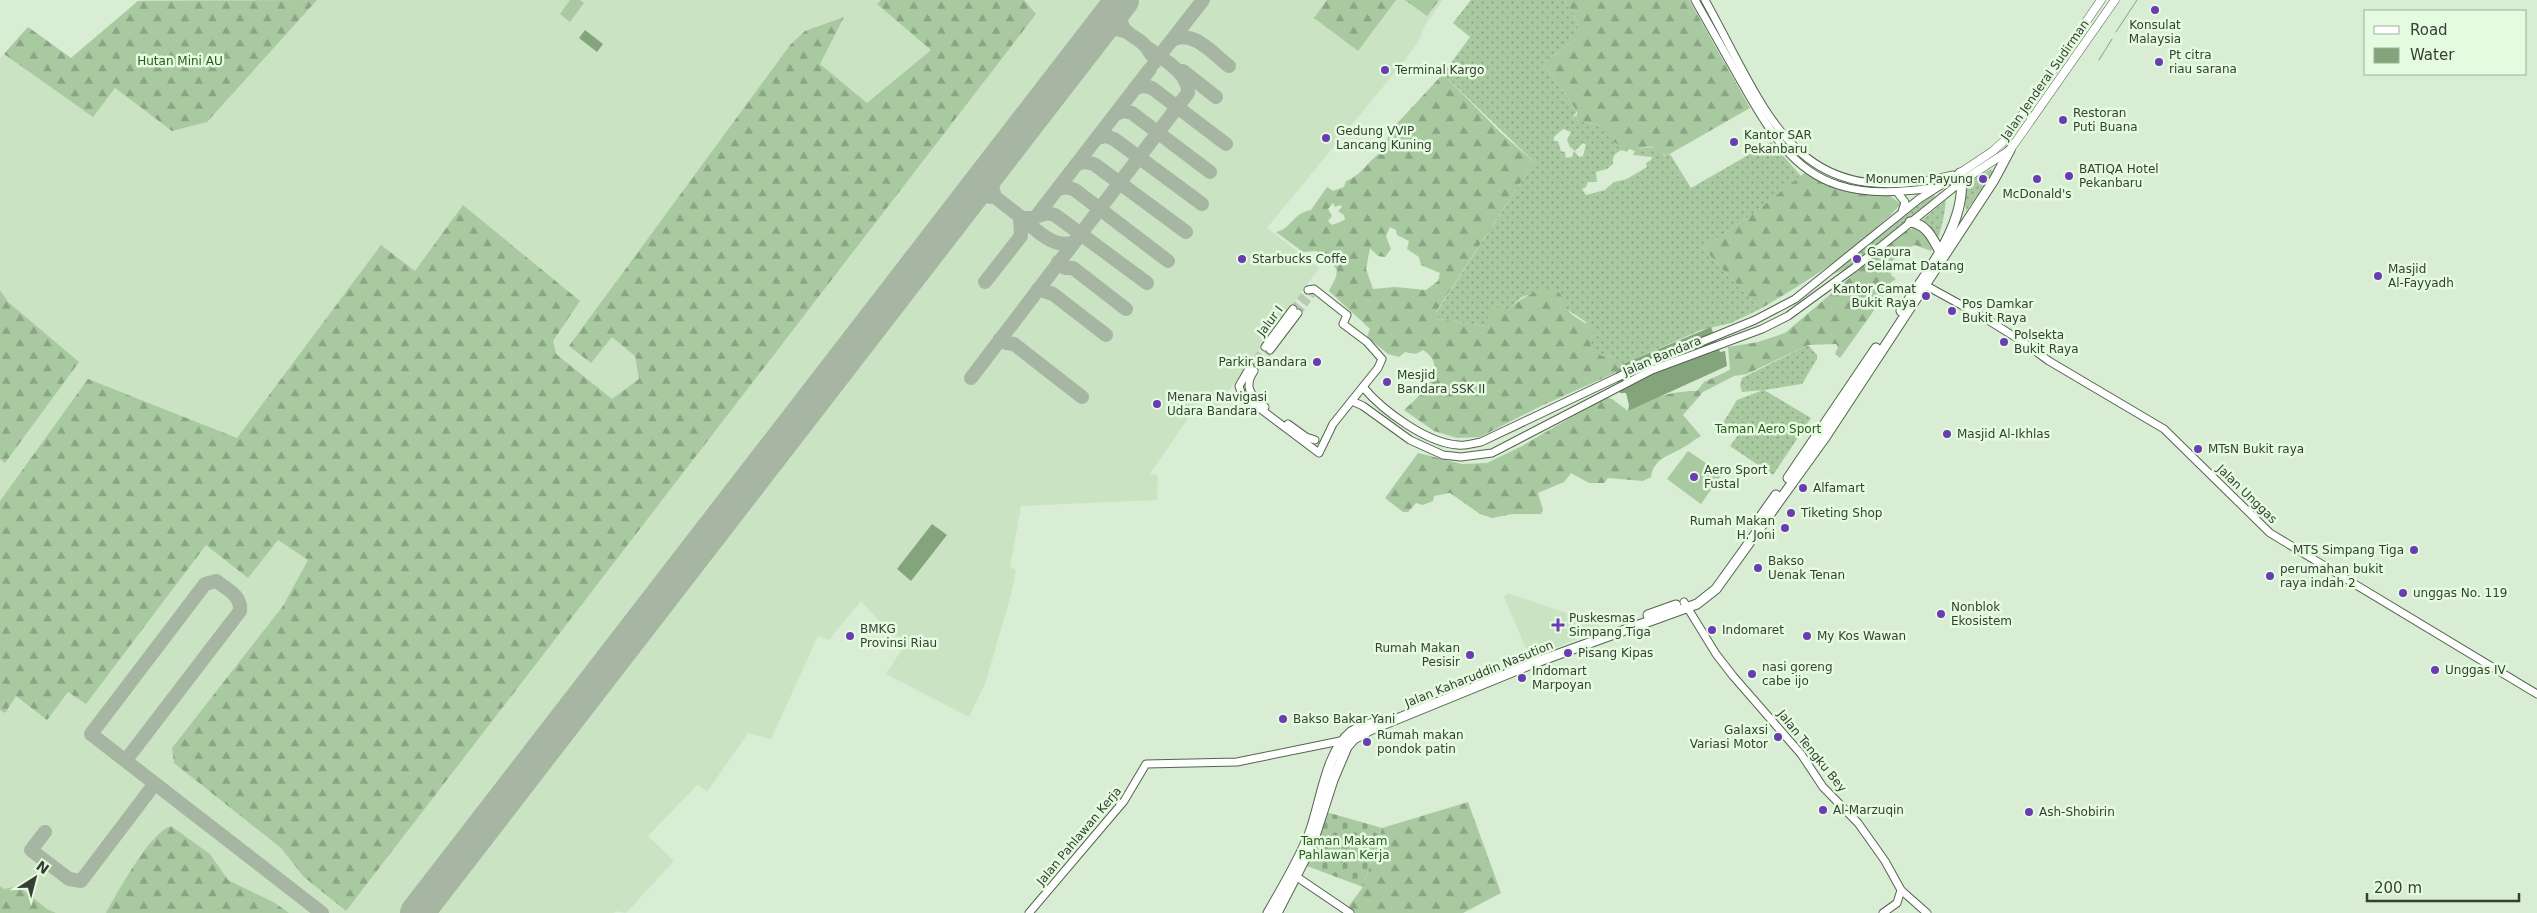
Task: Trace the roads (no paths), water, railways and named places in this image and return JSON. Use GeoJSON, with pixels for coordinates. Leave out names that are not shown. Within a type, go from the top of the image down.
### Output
{"type":"FeatureCollection","features":[{"type":"Feature","properties":{"kind":"highway","name":"Jalan Kaharuddin Nasution"},"geometry":{"type":"LineString","coordinates":[[1912,300],[1925,285],[1994,180],[2010,150]]}},
{"type":"Feature","properties":{"kind":"highway","name":"Jalan Kaharuddin Nasution"},"geometry":{"type":"LineString","coordinates":[[1347,741],[1509,673],[1686,605],[1702,601],[1723,582],[1826,436],[1912,300],[1957,216],[1962,194],[1961,177]]}},
{"type":"Feature","properties":{"kind":"highway"},"geometry":{"type":"LineString","coordinates":[[1910,222],[1922,226],[1931,234],[1940,250]]}},
{"type":"Feature","properties":{"kind":"highway"},"geometry":{"type":"LineString","coordinates":[[1277,913],[1312,846],[1347,741]]}},
{"type":"Feature","properties":{"kind":"highway"},"geometry":{"type":"LineString","coordinates":[[1268,913],[1298,860],[1310,832],[1333,759],[1347,741]]}},
{"type":"Feature","properties":{"kind":"main road","name":"Jalan Jenderal Sudirman"},"geometry":{"type":"LineString","coordinates":[[1961,177],[2005,140],[2101,0]]}},
{"type":"Feature","properties":{"kind":"main road","name":"Jalan Jenderal Sudirman"},"geometry":{"type":"LineString","coordinates":[[1961,177],[2010,150],[2115,0]]}},
{"type":"Feature","properties":{"kind":"main road"},"geometry":{"type":"LineString","coordinates":[[2093,11],[2103,18]]}},
{"type":"Feature","properties":{"kind":"street"},"geometry":{"type":"LineString","coordinates":[[1694,0],[1770,115],[1788,140],[1810,162],[1830,173],[1851,181],[1875,184],[1961,177]]}},
{"type":"Feature","properties":{"kind":"street"},"geometry":{"type":"LineString","coordinates":[[1706,0],[1770,131],[1786,152],[1806,168],[1838,185],[1897,192],[1935,188],[1961,177]]}},
{"type":"Feature","properties":{"kind":"street","name":"Jalan Bandara"},"geometry":{"type":"LineString","coordinates":[[1352,401],[1363,406],[1410,440],[1426,448],[1443,454],[1461,457],[1492,453],[1652,370],[1735,339],[1788,316],[1826,289],[1910,222],[1961,177]]}},
{"type":"Feature","properties":{"kind":"street","name":"Jalan Bandara"},"geometry":{"type":"LineString","coordinates":[[1363,388],[1409,425],[1429,437],[1460,446],[1482,442],[1498,436],[1541,413],[1607,382],[1754,320],[1795,299],[1902,212],[1935,188]]}},
{"type":"Feature","properties":{"kind":"street"},"geometry":{"type":"LineString","coordinates":[[1897,192],[1903,197],[1905,202],[1902,212]]}},
{"type":"Feature","properties":{"kind":"street"},"geometry":{"type":"LineString","coordinates":[[1819,280],[1826,289]]}},
{"type":"Feature","properties":{"kind":"street","name":"Jalan Unggas"},"geometry":{"type":"LineString","coordinates":[[1925,285],[1983,317],[2020,340],[2049,362],[2164,429],[2270,533],[2537,694]]}},
{"type":"Feature","properties":{"kind":"street"},"geometry":{"type":"LineString","coordinates":[[1312,291],[1347,315],[1343,324],[1381,356],[1381,364],[1333,424],[1319,454],[1242,395],[1239,386],[1252,369],[1248,385],[1252,396],[1299,432],[1315,440]]}},
{"type":"Feature","properties":{"kind":"street","name":"Jalur I"},"geometry":{"type":"LineString","coordinates":[[1267,349],[1295,311]]}},
{"type":"Feature","properties":{"kind":"street"},"geometry":{"type":"LineString","coordinates":[[1541,413],[1547,424]]}},
{"type":"Feature","properties":{"kind":"street"},"geometry":{"type":"LineString","coordinates":[[1304,442],[1327,437]]}},
{"type":"Feature","properties":{"kind":"street","name":"Jalan Tengku Bey"},"geometry":{"type":"LineString","coordinates":[[1686,605],[1733,676],[1801,754],[1823,786],[1858,823],[1885,861],[1901,890],[1927,913]]}},
{"type":"Feature","properties":{"kind":"street","name":"Jalan Pahlawan Kerja"},"geometry":{"type":"LineString","coordinates":[[1029,913],[1124,801],[1146,764],[1237,762],[1347,741]]}},
{"type":"Feature","properties":{"kind":"street"},"geometry":{"type":"LineString","coordinates":[[1297,877],[1350,913]]}},
{"type":"Feature","properties":{"kind":"street"},"geometry":{"type":"LineString","coordinates":[[1882,913],[1897,903],[1901,890]]}},
{"type":"Feature","properties":{"kind":"water"},"geometry":{"type":"Polygon","coordinates":[[[585,30],[603,44],[597,52],[579,38],[585,30]]]}},
{"type":"Feature","properties":{"kind":"water"},"geometry":{"type":"Polygon","coordinates":[[[1711,327],[1720,352],[1725,351],[1727,366],[1628,411],[1629,405],[1626,393],[1620,393],[1616,372],[1623,364],[1711,327]]]}},
{"type":"Feature","properties":{"kind":"water"},"geometry":{"type":"Polygon","coordinates":[[[932,524],[947,535],[911,581],[897,569],[932,524]]]}},
{"type":"Feature","properties":{"kind":"waterway"},"geometry":{"type":"LineString","coordinates":[[2116,32],[2137,0]]}},
{"type":"Feature","properties":{"kind":"waterway"},"geometry":{"type":"LineString","coordinates":[[2099,60],[2112,39]]}},
{"type":"Feature","properties":{"kind":"tunnel"},"geometry":{"type":"LineString","coordinates":[[1293,309],[1308,290]]}},
{"type":"Feature","properties":{"kind":"tunnel"},"geometry":{"type":"LineString","coordinates":[[1298,313],[1312,294]]}},
{"type":"Feature","properties":{"kind":"tunnel"},"geometry":{"type":"LineString","coordinates":[[1250,367],[1265,347]]}},
{"type":"Feature","properties":{"kind":"tunnel"},"geometry":{"type":"LineString","coordinates":[[1254,371],[1270,350]]}},
{"type":"Feature","properties":{"kind":"place","name":"Konsulat Malaysia"},"geometry":{"type":"Point","coordinates":[2155,10]}},
{"type":"Feature","properties":{"kind":"place","name":"Pt citra riau sarana"},"geometry":{"type":"Point","coordinates":[2159,62]}},
{"type":"Feature","properties":{"kind":"place","name":"Terminal Kargo"},"geometry":{"type":"Point","coordinates":[1385,70]}},
{"type":"Feature","properties":{"kind":"place","name":"Restoran Puti Buana"},"geometry":{"type":"Point","coordinates":[2063,120]}},
{"type":"Feature","properties":{"kind":"place","name":"Gedung VVIP Lancang Kuning"},"geometry":{"type":"Point","coordinates":[1326,138]}},
{"type":"Feature","properties":{"kind":"place","name":"Kantor SAR Pekanbaru"},"geometry":{"type":"Point","coordinates":[1734,142]}},
{"type":"Feature","properties":{"kind":"place","name":"BATIQA Hotel Pekanbaru"},"geometry":{"type":"Point","coordinates":[2069,176]}},
{"type":"Feature","properties":{"kind":"place","name":"Monumen Payung"},"geometry":{"type":"Point","coordinates":[1983,179]}},
{"type":"Feature","properties":{"kind":"place","name":"McDonald's"},"geometry":{"type":"Point","coordinates":[2037,179]}},
{"type":"Feature","properties":{"kind":"place","name":"Starbucks Coffe"},"geometry":{"type":"Point","coordinates":[1242,259]}},
{"type":"Feature","properties":{"kind":"place","name":"Gapura Selamat Datang"},"geometry":{"type":"Point","coordinates":[1857,259]}},
{"type":"Feature","properties":{"kind":"place","name":"Masjid Al-Fayyadh"},"geometry":{"type":"Point","coordinates":[2378,276]}},
{"type":"Feature","properties":{"kind":"place","name":"Kantor Camat Bukit Raya"},"geometry":{"type":"Point","coordinates":[1926,296]}},
{"type":"Feature","properties":{"kind":"place","name":"Pos Damkar Bukit Raya"},"geometry":{"type":"Point","coordinates":[1952,311]}},
{"type":"Feature","properties":{"kind":"place","name":"Polsekta Bukit Raya"},"geometry":{"type":"Point","coordinates":[2004,342]}},
{"type":"Feature","properties":{"kind":"place","name":"Parkir Bandara"},"geometry":{"type":"Point","coordinates":[1317,362]}},
{"type":"Feature","properties":{"kind":"place","name":"Mesjid Bandara SSK II"},"geometry":{"type":"Point","coordinates":[1387,382]}},
{"type":"Feature","properties":{"kind":"place","name":"Menara Navigasi Udara Bandara"},"geometry":{"type":"Point","coordinates":[1157,404]}},
{"type":"Feature","properties":{"kind":"place","name":"Masjid Al-Ikhlas"},"geometry":{"type":"Point","coordinates":[1947,434]}},
{"type":"Feature","properties":{"kind":"place","name":"MTsN Bukit raya"},"geometry":{"type":"Point","coordinates":[2198,449]}},
{"type":"Feature","properties":{"kind":"place","name":"Aero Sport Fustal"},"geometry":{"type":"Point","coordinates":[1694,477]}},
{"type":"Feature","properties":{"kind":"place","name":"Alfamart"},"geometry":{"type":"Point","coordinates":[1803,488]}},
{"type":"Feature","properties":{"kind":"place","name":"Tiketing Shop"},"geometry":{"type":"Point","coordinates":[1791,513]}},
{"type":"Feature","properties":{"kind":"place","name":"Rumah Makan H. Joni"},"geometry":{"type":"Point","coordinates":[1785,528]}},
{"type":"Feature","properties":{"kind":"place","name":"MTS Simpang Tiga"},"geometry":{"type":"Point","coordinates":[2414,550]}},
{"type":"Feature","properties":{"kind":"place","name":"Bakso Uenak Tenan"},"geometry":{"type":"Point","coordinates":[1758,568]}},
{"type":"Feature","properties":{"kind":"place","name":"perumahan bukit raya indah 2"},"geometry":{"type":"Point","coordinates":[2270,576]}},
{"type":"Feature","properties":{"kind":"place","name":"unggas No. 119"},"geometry":{"type":"Point","coordinates":[2403,593]}},
{"type":"Feature","properties":{"kind":"place","name":"Nonblok Ekosistem"},"geometry":{"type":"Point","coordinates":[1941,614]}},
{"type":"Feature","properties":{"kind":"place","name":"Puskesmas Simpang Tiga"},"geometry":{"type":"Point","coordinates":[1558,625]}},
{"type":"Feature","properties":{"kind":"place","name":"Indomaret"},"geometry":{"type":"Point","coordinates":[1712,630]}},
{"type":"Feature","properties":{"kind":"place","name":"BMKG Provinsi Riau"},"geometry":{"type":"Point","coordinates":[850,636]}},
{"type":"Feature","properties":{"kind":"place","name":"My Kos Wawan"},"geometry":{"type":"Point","coordinates":[1807,636]}},
{"type":"Feature","properties":{"kind":"place","name":"Pisang Kipas"},"geometry":{"type":"Point","coordinates":[1568,653]}},
{"type":"Feature","properties":{"kind":"place","name":"Rumah Makan Pesisir"},"geometry":{"type":"Point","coordinates":[1470,655]}},
{"type":"Feature","properties":{"kind":"place","name":"Unggas IV"},"geometry":{"type":"Point","coordinates":[2435,670]}},
{"type":"Feature","properties":{"kind":"place","name":"nasi goreng cabe ijo"},"geometry":{"type":"Point","coordinates":[1752,674]}},
{"type":"Feature","properties":{"kind":"place","name":"Indomart Marpoyan"},"geometry":{"type":"Point","coordinates":[1522,678]}},
{"type":"Feature","properties":{"kind":"place","name":"Bakso Bakar Yani"},"geometry":{"type":"Point","coordinates":[1283,719]}},
{"type":"Feature","properties":{"kind":"place","name":"Galaxsi Variasi Motor"},"geometry":{"type":"Point","coordinates":[1778,737]}},
{"type":"Feature","properties":{"kind":"place","name":"Rumah makan pondok patin"},"geometry":{"type":"Point","coordinates":[1367,742]}},
{"type":"Feature","properties":{"kind":"place","name":"Al-Marzuqin"},"geometry":{"type":"Point","coordinates":[1823,810]}},
{"type":"Feature","properties":{"kind":"place","name":"Ash-Shobirin"},"geometry":{"type":"Point","coordinates":[2029,812]}},
{"type":"Feature","properties":{"kind":"park label","name":"Hutan Mini AU"},"geometry":{"type":"Point","coordinates":[180,61]}},
{"type":"Feature","properties":{"kind":"park label","name":"Taman Aero Sport"},"geometry":{"type":"Point","coordinates":[1768,429]}},
{"type":"Feature","properties":{"kind":"park label","name":"Taman Makam Pahlawan Kerja"},"geometry":{"type":"Point","coordinates":[1344,848]}}]}
